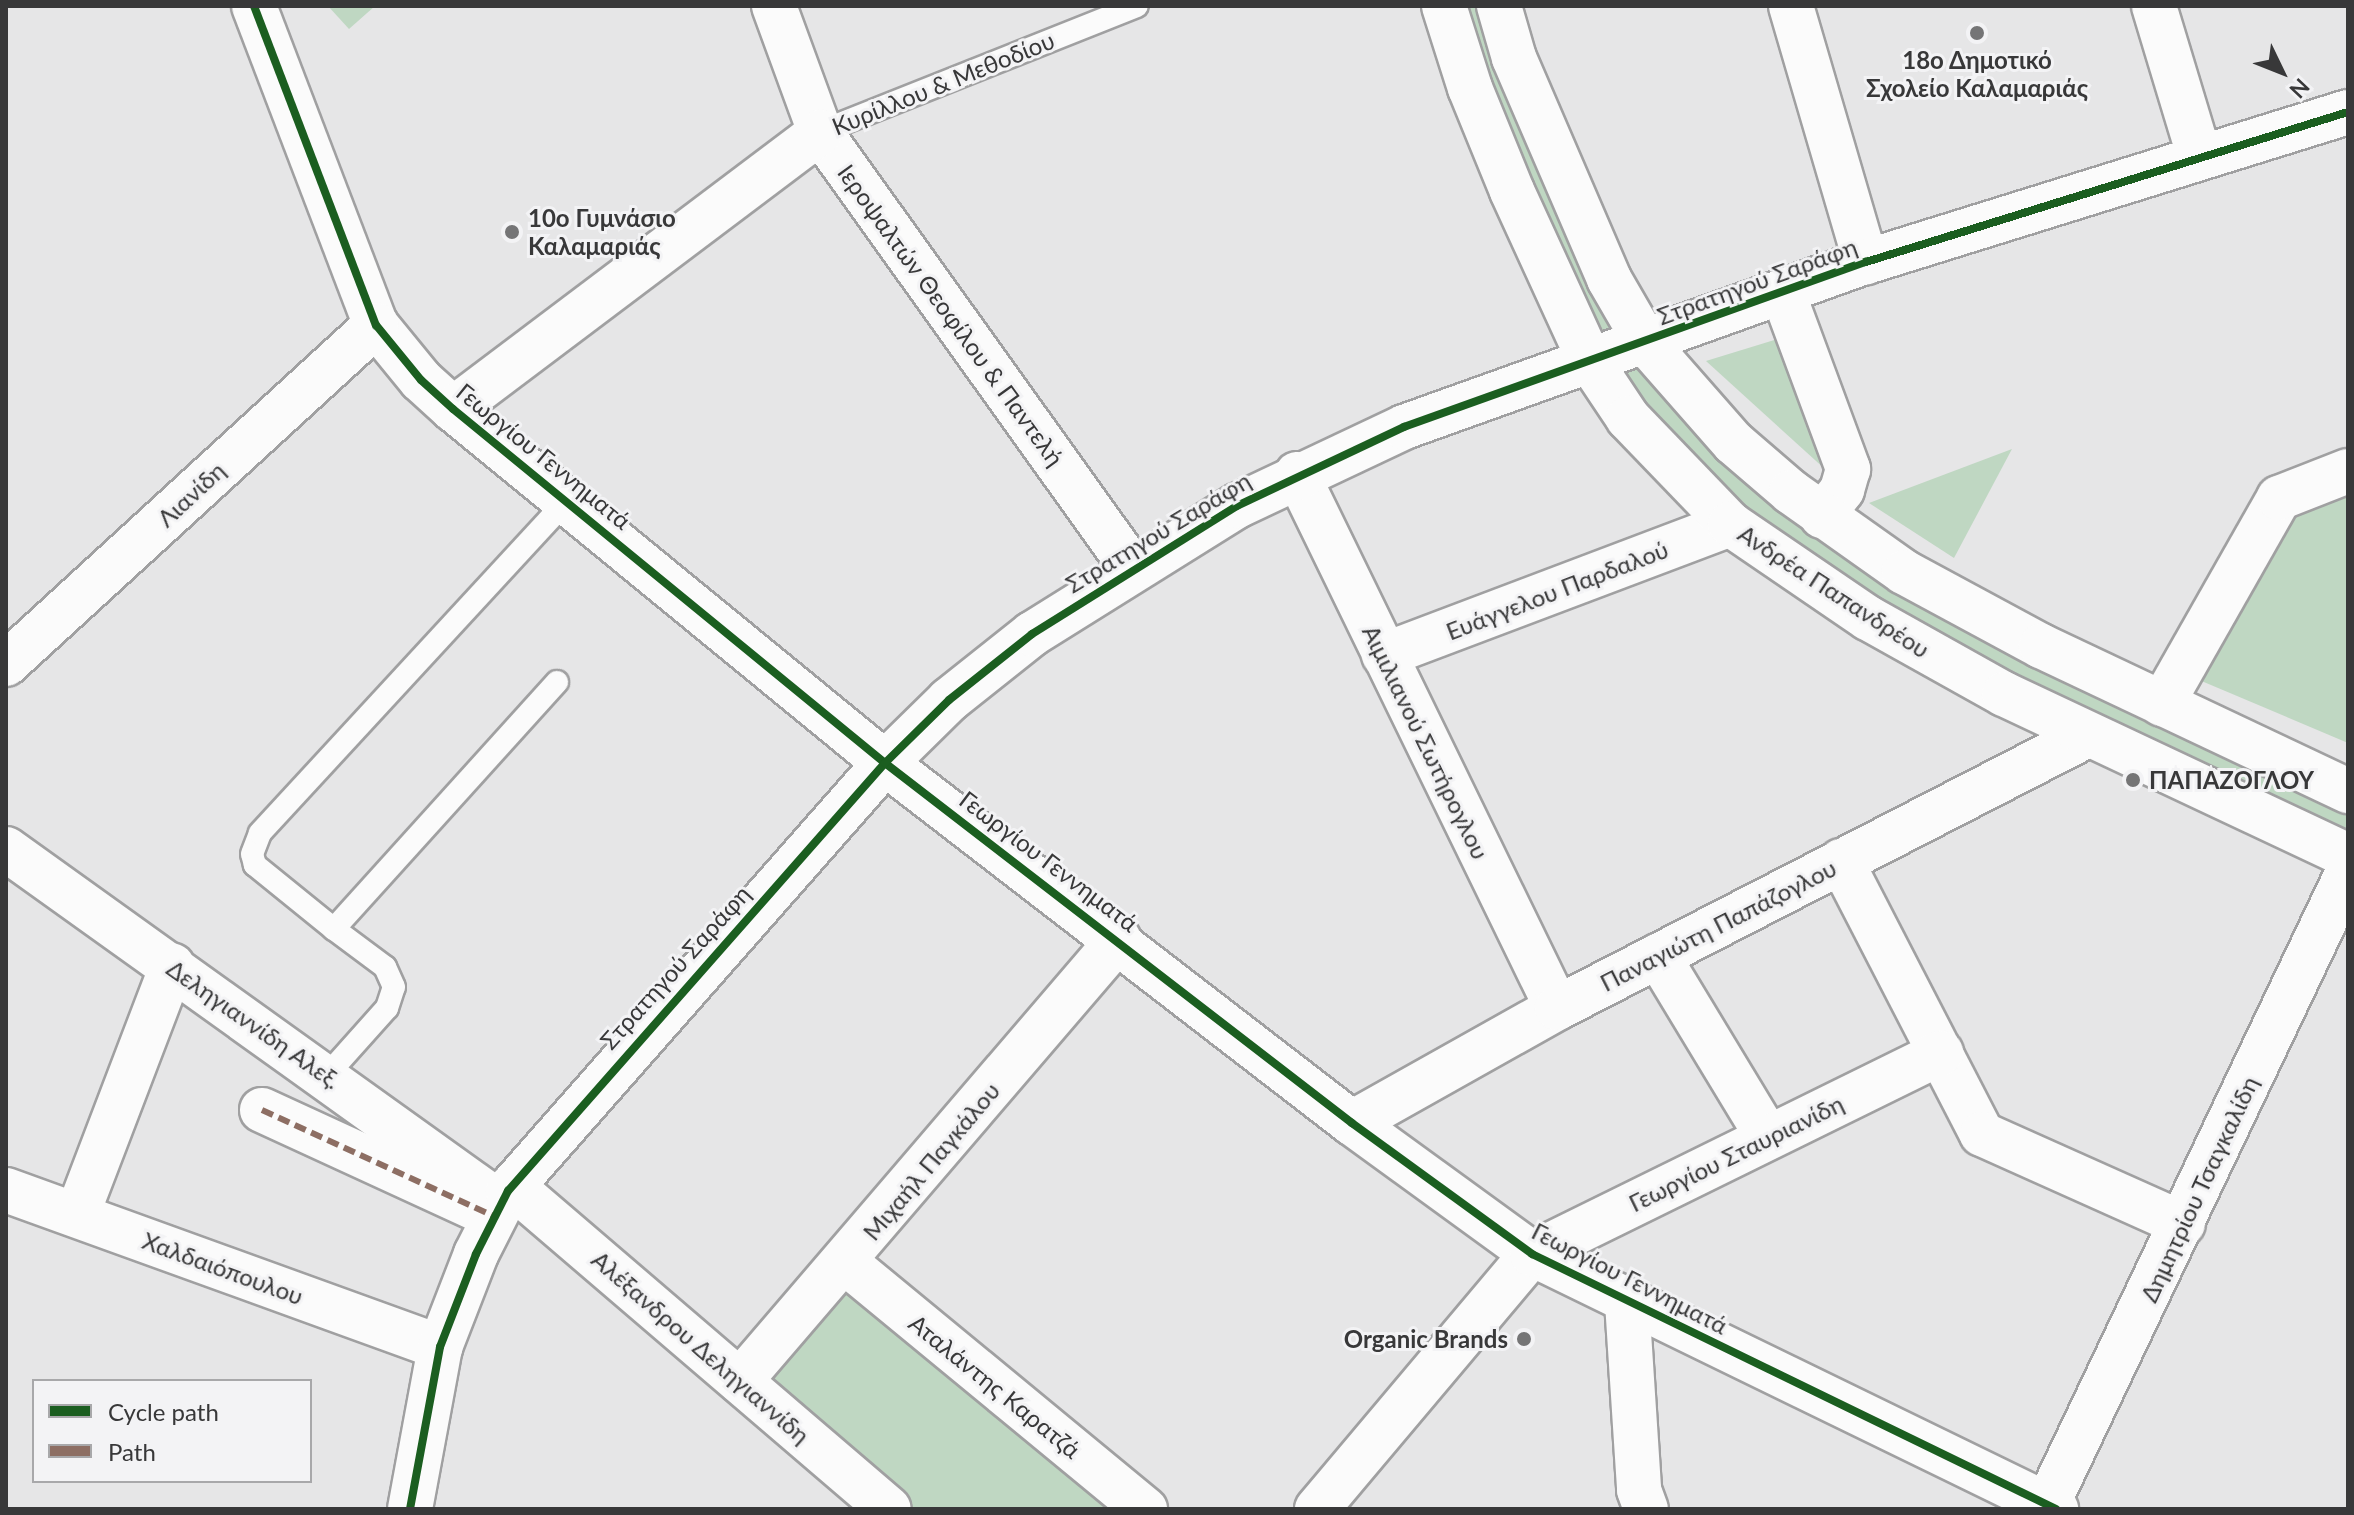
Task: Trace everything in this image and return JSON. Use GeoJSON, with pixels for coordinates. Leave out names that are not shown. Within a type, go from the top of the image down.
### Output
{"type":"FeatureCollection","features":[{"type":"Feature","properties":{"kind":"street","name":"Γεωργίου Γεννηματά"},"geometry":{"type":"LineString","coordinates":[[254,6],[376,325],[421,380],[453,409],[568,499],[885,763],[1119,939],[1352,1123],[1532,1254],[2051,1507]]}},
{"type":"Feature","properties":{"kind":"street","name":"Ιεροψαλτών Θεοφίλου & Παντελή"},"geometry":{"type":"LineString","coordinates":[[774,6],[820,132],[1132,568]]}},
{"type":"Feature","properties":{"kind":"street","name":"Ανδρέα Παπανδρέου"},"geometry":{"type":"LineString","coordinates":[[1444,6],[1470,88],[1512,191],[1590,361],[1628,418],[1730,524],[1868,618],[2088,735],[2348,856]]}},
{"type":"Feature","properties":{"kind":"street"},"geometry":{"type":"LineString","coordinates":[[1499,6],[1514,58],[1609,279],[1646,343],[1734,443],[1822,516],[1970,609],[2348,791]]}},
{"type":"Feature","properties":{"kind":"street"},"geometry":{"type":"LineString","coordinates":[[1791,6],[1866,262]]}},
{"type":"Feature","properties":{"kind":"street"},"geometry":{"type":"LineString","coordinates":[[2154,6],[2199,155]]}},
{"type":"Feature","properties":{"kind":"street","name":"Στρατηγού Σαράφη"},"geometry":{"type":"LineString","coordinates":[[410,1509],[440,1347],[502,1202],[885,763],[989,666],[1132,568],[1297,474],[1404,427],[1866,262],[2199,155],[2348,112]]}},
{"type":"Feature","properties":{"kind":"street","name":"Κυρίλλου & Μεθοδίου"},"geometry":{"type":"LineString","coordinates":[[453,409],[820,132]]}},
{"type":"Feature","properties":{"kind":"street"},"geometry":{"type":"LineString","coordinates":[[1783,293],[1848,469],[1842,490],[1822,516]]}},
{"type":"Feature","properties":{"kind":"street","name":"Λιανίδη"},"geometry":{"type":"LineString","coordinates":[[6,664],[376,325]]}},
{"type":"Feature","properties":{"kind":"street"},"geometry":{"type":"LineString","coordinates":[[2162,704],[2279,498],[2348,471]]}},
{"type":"Feature","properties":{"kind":"street","name":"Αιμιλιανού Σωτήρογλου"},"geometry":{"type":"LineString","coordinates":[[1297,474],[1557,1008]]}},
{"type":"Feature","properties":{"kind":"street","name":"Ευάγγελου Παρδαλού"},"geometry":{"type":"LineString","coordinates":[[1384,655],[1730,524]]}},
{"type":"Feature","properties":{"kind":"street","name":"Παναγιώτη Παπάζογλου"},"geometry":{"type":"LineString","coordinates":[[1352,1123],[1557,1008],[2088,735]]}},
{"type":"Feature","properties":{"kind":"street","name":"Δεληγιαννίδη Αλεξ."},"geometry":{"type":"LineString","coordinates":[[6,849],[502,1202]]}},
{"type":"Feature","properties":{"kind":"street"},"geometry":{"type":"LineString","coordinates":[[1841,861],[1982,1134],[2183,1224]]}},
{"type":"Feature","properties":{"kind":"street","name":"Δημητρίου Τσαγκαλίδη"},"geometry":{"type":"LineString","coordinates":[[2051,1507],[2348,872]]}},
{"type":"Feature","properties":{"kind":"street","name":"Μιχαήλ Παγκάλου"},"geometry":{"type":"LineString","coordinates":[[740,1381],[1119,939]]}},
{"type":"Feature","properties":{"kind":"street"},"geometry":{"type":"LineString","coordinates":[[1658,956],[1767,1136]]}},
{"type":"Feature","properties":{"kind":"street"},"geometry":{"type":"LineString","coordinates":[[77,1215],[172,966]]}},
{"type":"Feature","properties":{"kind":"street","name":"Γεωργίου Σταυριανίδη"},"geometry":{"type":"LineString","coordinates":[[1532,1254],[1941,1053]]}},
{"type":"Feature","properties":{"kind":"street"},"geometry":{"type":"LineString","coordinates":[[262,1110],[502,1202]]}},
{"type":"Feature","properties":{"kind":"street","name":"Χαλδαιόπουλου"},"geometry":{"type":"LineString","coordinates":[[6,1190],[440,1347]]}},
{"type":"Feature","properties":{"kind":"street","name":"Αλέξανδρου Δεληγιαννίδη"},"geometry":{"type":"LineString","coordinates":[[502,1202],[740,1381],[889,1509]]}},
{"type":"Feature","properties":{"kind":"street"},"geometry":{"type":"LineString","coordinates":[[1317,1509],[1532,1254]]}},
{"type":"Feature","properties":{"kind":"street","name":"Αταλάντης Καρατζά"},"geometry":{"type":"LineString","coordinates":[[845,1262],[1145,1509]]}},
{"type":"Feature","properties":{"kind":"street"},"geometry":{"type":"LineString","coordinates":[[1627,1302],[1639,1490],[1646,1509]]}},
{"type":"Feature","properties":{"kind":"lane","name":"Κυρίλλου & Μεθοδίου"},"geometry":{"type":"LineString","coordinates":[[820,132],[1137,6]]}},
{"type":"Feature","properties":{"kind":"lane"},"geometry":{"type":"LineString","coordinates":[[327,1075],[387,1008],[394,987],[385,967],[261,874],[252,854],[254,843],[568,499]]}},
{"type":"Feature","properties":{"kind":"lane"},"geometry":{"type":"LineString","coordinates":[[334,929],[557,682]]}},
{"type":"Feature","properties":{"kind":"green space"},"geometry":{"type":"Polygon","coordinates":[[[328,6],[375,6],[349,29],[328,6]]]}},
{"type":"Feature","properties":{"kind":"green space"},"geometry":{"type":"Polygon","coordinates":[[[1444,6],[1499,6],[1609,279],[1791,492],[2348,791],[2348,856],[1937,658],[1628,418],[1444,6]]]}},
{"type":"Feature","properties":{"kind":"green space"},"geometry":{"type":"Polygon","coordinates":[[[1791,335],[1837,480],[1706,361],[1791,335]]]}},
{"type":"Feature","properties":{"kind":"green space"},"geometry":{"type":"Polygon","coordinates":[[[2012,449],[1954,558],[1869,503],[2012,449]]]}},
{"type":"Feature","properties":{"kind":"green space"},"geometry":{"type":"Polygon","coordinates":[[[2348,490],[2348,743],[2192,677],[2279,515],[2348,490]]]}},
{"type":"Feature","properties":{"kind":"green space"},"geometry":{"type":"Polygon","coordinates":[[[850,1279],[1120,1509],[911,1509],[758,1381],[850,1279]]]}},
{"type":"Feature","properties":{"kind":"marked path"},"geometry":{"type":"LineString","coordinates":[[262,1110],[493,1216]]}},
{"type":"Feature","properties":{"kind":"cycle path"},"geometry":{"type":"LineString","coordinates":[[254,6],[376,325],[421,380],[453,409],[885,763],[1352,1123],[1532,1254],[2056,1509]]}},
{"type":"Feature","properties":{"kind":"cycle path"},"geometry":{"type":"LineString","coordinates":[[410,1509],[440,1347],[476,1254],[508,1191],[885,763],[949,700],[1032,634],[1237,506],[1404,427],[1866,262],[2348,112]]}},
{"type":"Feature","properties":{"kind":"place","name":"18ο Δημοτικό Σχολείο Καλαμαριάς"},"geometry":{"type":"Point","coordinates":[1977,33]}},
{"type":"Feature","properties":{"kind":"place","name":"10ο Γυμνάσιο Καλαμαριάς"},"geometry":{"type":"Point","coordinates":[512,232]}},
{"type":"Feature","properties":{"kind":"place","name":"ΠΑΠΑΖΟΓΛΟΥ"},"geometry":{"type":"Point","coordinates":[2133,780]}},
{"type":"Feature","properties":{"kind":"place","name":"Organic Brands"},"geometry":{"type":"Point","coordinates":[1524,1339]}}]}
